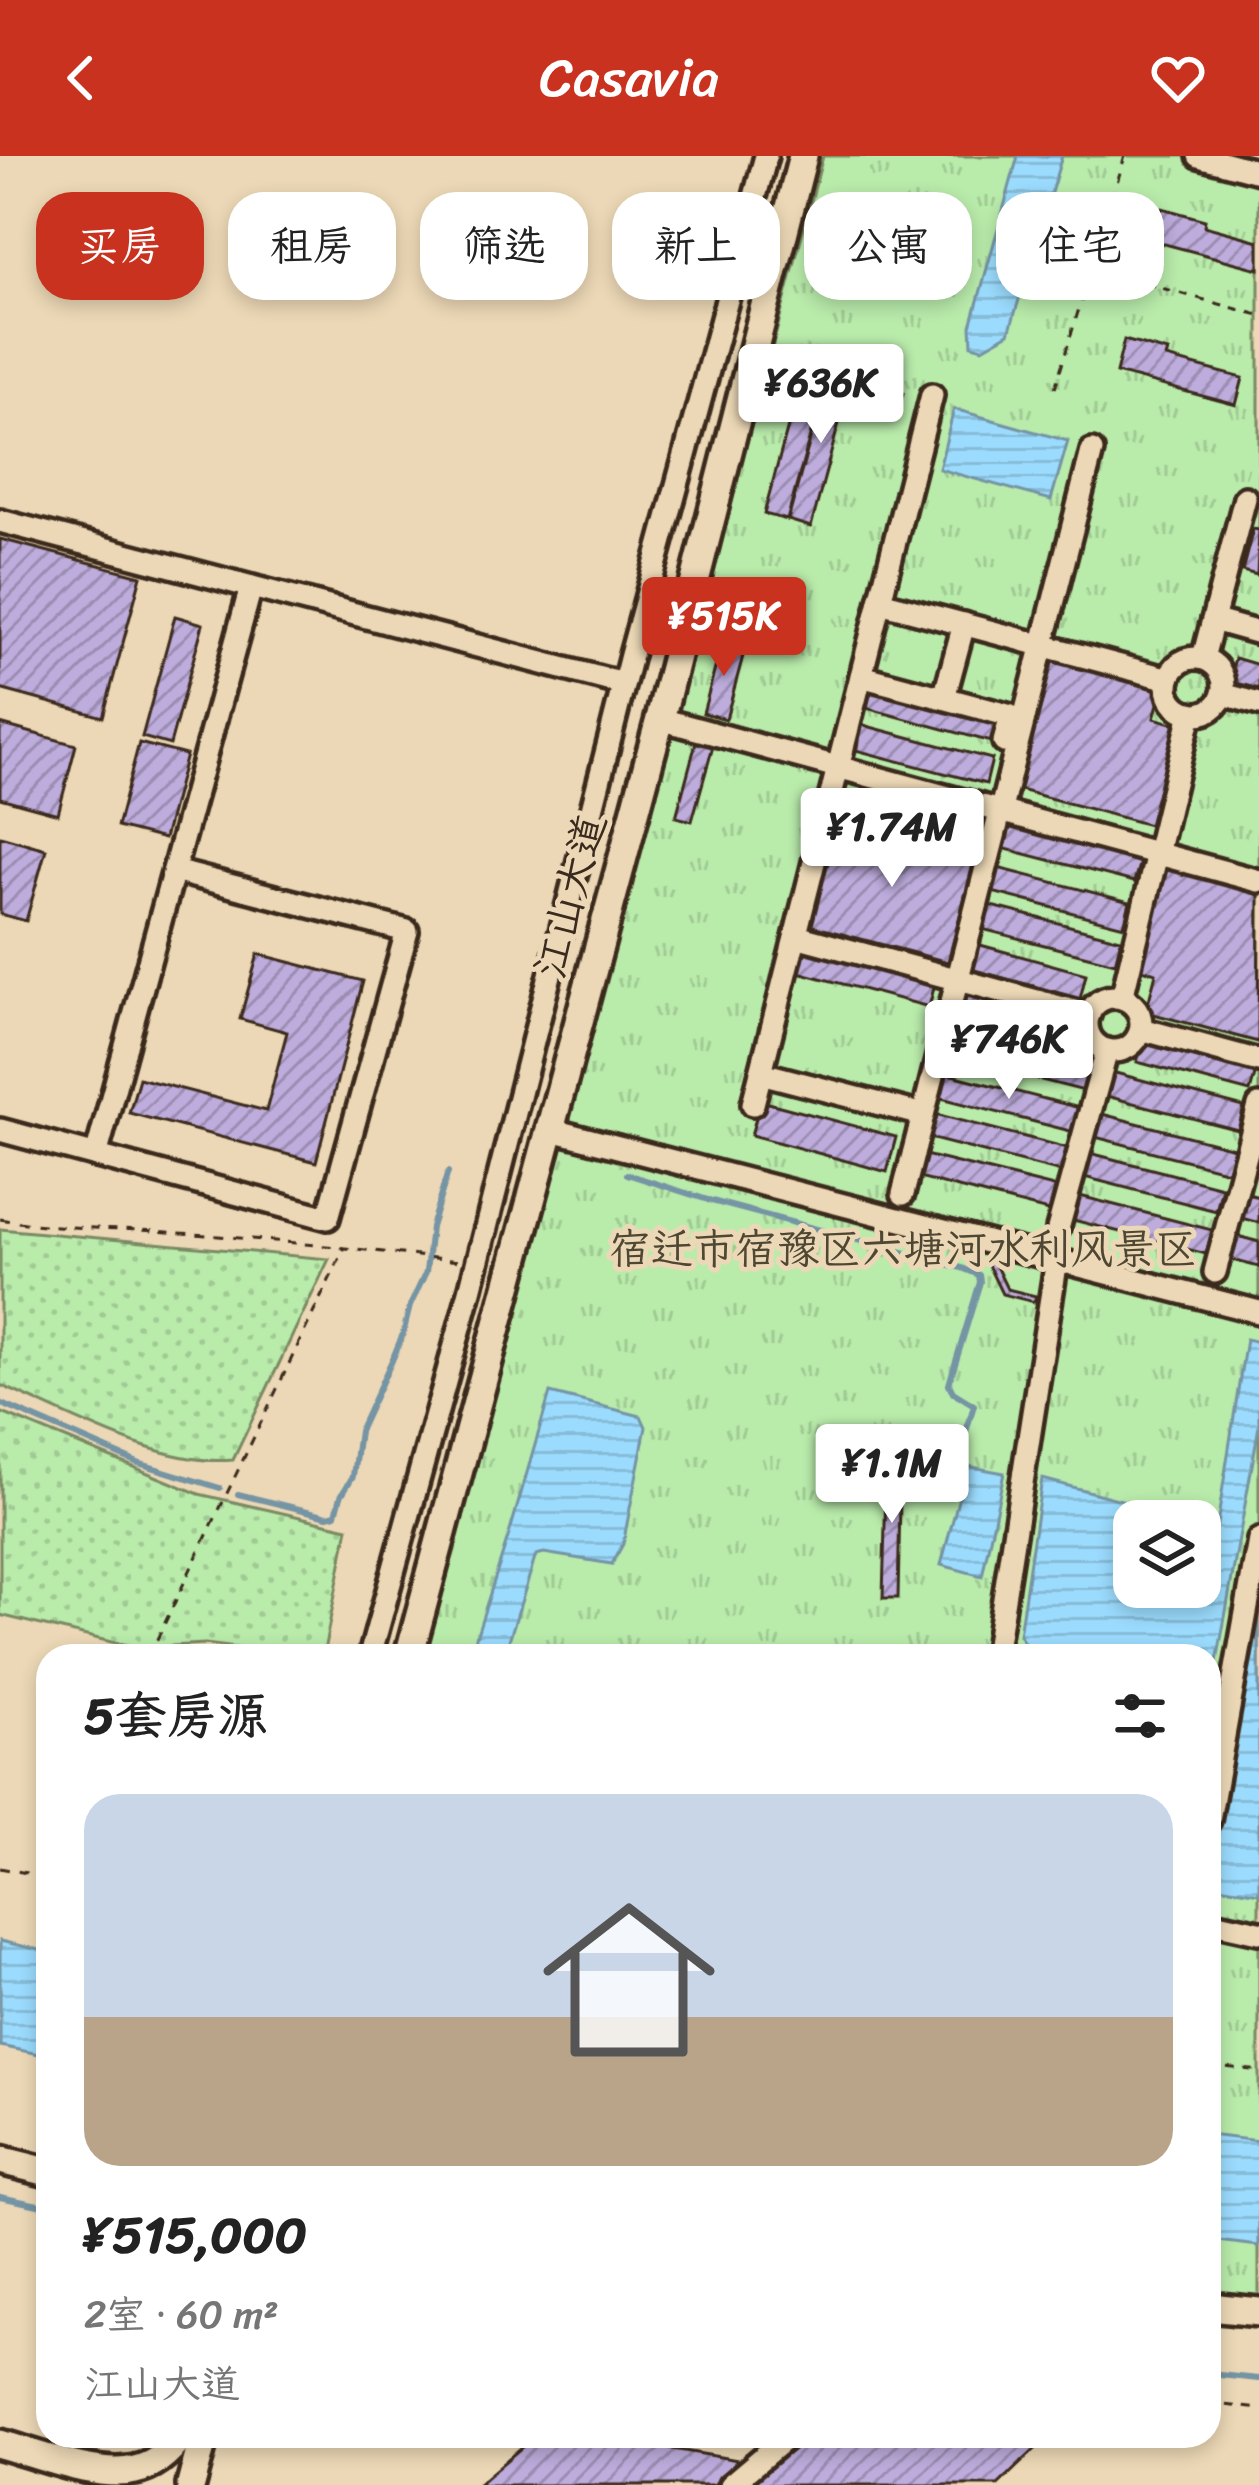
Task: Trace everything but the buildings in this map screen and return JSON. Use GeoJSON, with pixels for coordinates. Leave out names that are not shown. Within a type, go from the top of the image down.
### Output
{"type":"FeatureCollection","features":[{"type":"Feature","properties":{"kind":"main road","name":"江山大道"},"geometry":{"type":"LineString","coordinates":[[412,1644],[660,719],[803,156]]}},
{"type":"Feature","properties":{"kind":"main road"},"geometry":{"type":"LineString","coordinates":[[0,2160],[36,2169]]}},
{"type":"Feature","properties":{"kind":"main road"},"geometry":{"type":"LineString","coordinates":[[1221,2308],[1259,2312]]}},
{"type":"Feature","properties":{"kind":"main road"},"geometry":{"type":"LineString","coordinates":[[0,2444],[107,2471],[134,2471],[180,2448]]}},
{"type":"Feature","properties":{"kind":"main road"},"geometry":{"type":"LineString","coordinates":[[187,2485],[194,2448]]}},
{"type":"Feature","properties":{"kind":"main road"},"geometry":{"type":"LineString","coordinates":[[0,2460],[82,2485]]}},
{"type":"Feature","properties":{"kind":"street"},"geometry":{"type":"LineString","coordinates":[[373,1644],[766,156]]}},
{"type":"Feature","properties":{"kind":"street"},"geometry":{"type":"LineString","coordinates":[[1199,156],[1259,172]]}},
{"type":"Feature","properties":{"kind":"street"},"geometry":{"type":"LineString","coordinates":[[753,1104],[932,395]]}},
{"type":"Feature","properties":{"kind":"street"},"geometry":{"type":"LineString","coordinates":[[903,1194],[1092,451]]}},
{"type":"Feature","properties":{"kind":"street"},"geometry":{"type":"LineString","coordinates":[[1203,658],[1245,498]]}},
{"type":"Feature","properties":{"kind":"street"},"geometry":{"type":"LineString","coordinates":[[0,520],[623,685]]}},
{"type":"Feature","properties":{"kind":"street"},"geometry":{"type":"LineString","coordinates":[[96,1156],[251,587]]}},
{"type":"Feature","properties":{"kind":"street"},"geometry":{"type":"LineString","coordinates":[[880,602],[1169,679]]}},
{"type":"Feature","properties":{"kind":"street"},"geometry":{"type":"LineString","coordinates":[[1213,620],[1259,633]]}},
{"type":"Feature","properties":{"kind":"street"},"geometry":{"type":"LineString","coordinates":[[944,698],[964,624]]}},
{"type":"Feature","properties":{"kind":"street"},"geometry":{"type":"LineString","coordinates":[[1203,658],[1219,669],[1223,694],[1209,711],[1191,713],[1170,697],[1169,679],[1178,664],[1203,658]]}},
{"type":"Feature","properties":{"kind":"street"},"geometry":{"type":"LineString","coordinates":[[861,676],[1011,716],[1000,758],[1013,761]]}},
{"type":"Feature","properties":{"kind":"street"},"geometry":{"type":"LineString","coordinates":[[1223,694],[1259,704]]}},
{"type":"Feature","properties":{"kind":"street"},"geometry":{"type":"LineString","coordinates":[[1122,998],[1191,713]]}},
{"type":"Feature","properties":{"kind":"street"},"geometry":{"type":"LineString","coordinates":[[660,719],[1259,881]]}},
{"type":"Feature","properties":{"kind":"street"},"geometry":{"type":"LineString","coordinates":[[0,1130],[328,1218],[407,931],[174,871]]}},
{"type":"Feature","properties":{"kind":"street"},"geometry":{"type":"LineString","coordinates":[[796,936],[1089,1015]]}},
{"type":"Feature","properties":{"kind":"street"},"geometry":{"type":"LineString","coordinates":[[1122,998],[1137,1008],[1141,1029],[1128,1048],[1107,1050],[1090,1036],[1089,1015],[1104,999],[1122,998]]}},
{"type":"Feature","properties":{"kind":"street"},"geometry":{"type":"LineString","coordinates":[[1141,1029],[1259,1061]]}},
{"type":"Feature","properties":{"kind":"street"},"geometry":{"type":"LineString","coordinates":[[1058,1229],[1107,1050]]}},
{"type":"Feature","properties":{"kind":"street"},"geometry":{"type":"LineString","coordinates":[[761,1073],[923,1115]]}},
{"type":"Feature","properties":{"kind":"street"},"geometry":{"type":"LineString","coordinates":[[1215,1272],[1259,1106]]}},
{"type":"Feature","properties":{"kind":"street"},"geometry":{"type":"LineString","coordinates":[[552,1130],[1259,1312]]}},
{"type":"Feature","properties":{"kind":"street"},"geometry":{"type":"LineString","coordinates":[[997,1644],[1057,1259]]}},
{"type":"Feature","properties":{"kind":"street"},"geometry":{"type":"LineString","coordinates":[[1221,1763],[1253,1611],[1259,1540]]}},
{"type":"Feature","properties":{"kind":"street"},"geometry":{"type":"LineString","coordinates":[[1221,1924],[1259,1932]]}},
{"type":"Feature","properties":{"kind":"street"},"geometry":{"type":"LineString","coordinates":[[730,2485],[774,2448]]}},
{"type":"Feature","properties":{"kind":"path"},"geometry":{"type":"LineString","coordinates":[[1114,192],[1125,156]]}},
{"type":"Feature","properties":{"kind":"path"},"geometry":{"type":"LineString","coordinates":[[1164,288],[1259,315]]}},
{"type":"Feature","properties":{"kind":"path"},"geometry":{"type":"LineString","coordinates":[[1055,388],[1081,300]]}},
{"type":"Feature","properties":{"kind":"path"},"geometry":{"type":"LineString","coordinates":[[0,1219],[345,1246],[437,1258]]}},
{"type":"Feature","properties":{"kind":"path"},"geometry":{"type":"LineString","coordinates":[[155,1644],[345,1246]]}},
{"type":"Feature","properties":{"kind":"path"},"geometry":{"type":"LineString","coordinates":[[0,1868],[36,1874]]}},
{"type":"Feature","properties":{"kind":"path"},"geometry":{"type":"LineString","coordinates":[[1221,2066],[1259,2071]]}},
{"type":"Feature","properties":{"kind":"path"},"geometry":{"type":"LineString","coordinates":[[1221,2404],[1259,2409]]}},
{"type":"Feature","properties":{"kind":"green space","name":"宿迁市宿豫区六塘河水利风景区"},"geometry":{"type":"Polygon","coordinates":[[[823,156],[1259,156],[1259,2297],[1221,2292],[1221,1644],[428,1644],[804,228],[804,300],[972,300],[972,192],[813,192],[823,156]]]}},
{"type":"Feature","properties":{"kind":"green space"},"geometry":{"type":"Polygon","coordinates":[[[0,1229],[329,1259],[233,1460],[205,1460],[114,1436],[0,1385],[0,1229]]]}},
{"type":"Feature","properties":{"kind":"green space"},"geometry":{"type":"Polygon","coordinates":[[[0,1412],[199,1494],[348,1528],[325,1644],[120,1644],[0,1615],[0,1412]]]}},
{"type":"Feature","properties":{"kind":"water"},"geometry":{"type":"Polygon","coordinates":[[[1018,156],[1062,156],[1051,192],[1008,192],[1018,156]]]}},
{"type":"Feature","properties":{"kind":"water"},"geometry":{"type":"Polygon","coordinates":[[[996,236],[996,300],[1019,300],[1009,333],[983,348],[972,345],[971,326],[996,236]]]}},
{"type":"Feature","properties":{"kind":"water"},"geometry":{"type":"Polygon","coordinates":[[[954,409],[1068,441],[1051,500],[939,469],[954,409]]]}},
{"type":"Feature","properties":{"kind":"water"},"geometry":{"type":"Polygon","coordinates":[[[1246,1339],[1259,1342],[1259,1426],[1220,1644],[1025,1644],[1019,1635],[1042,1479],[1122,1500],[1113,1500],[1113,1608],[1221,1608],[1221,1500],[1246,1339]]]}},
{"type":"Feature","properties":{"kind":"water"},"geometry":{"type":"Polygon","coordinates":[[[550,1393],[641,1416],[646,1427],[623,1544],[612,1564],[536,1555],[508,1644],[474,1644],[550,1393]]]}},
{"type":"Feature","properties":{"kind":"water"},"geometry":{"type":"Polygon","coordinates":[[[967,1466],[1004,1473],[982,1576],[941,1565],[967,1466]]]}},
{"type":"Feature","properties":{"kind":"water"},"geometry":{"type":"Polygon","coordinates":[[[1259,1622],[1259,1893],[1221,1886],[1221,1820],[1259,1622]]]}},
{"type":"Feature","properties":{"kind":"water"},"geometry":{"type":"Polygon","coordinates":[[[0,1941],[36,1949],[36,2054],[0,2046],[0,1941]]]}},
{"type":"Feature","properties":{"kind":"water"},"geometry":{"type":"Polygon","coordinates":[[[1221,2136],[1259,2141],[1259,2246],[1221,2241],[1221,2136]]]}},
{"type":"Feature","properties":{"kind":"waterway"},"geometry":{"type":"LineString","coordinates":[[238,1494],[336,1514],[353,1476],[359,1431],[426,1272],[431,1227],[448,1172]]}},
{"type":"Feature","properties":{"kind":"waterway"},"geometry":{"type":"LineString","coordinates":[[627,1174],[979,1275],[949,1384],[974,1405],[960,1452]]}},
{"type":"Feature","properties":{"kind":"waterway"},"geometry":{"type":"LineString","coordinates":[[0,1403],[138,1463],[220,1488]]}},
{"type":"Feature","properties":{"kind":"waterway"},"geometry":{"type":"LineString","coordinates":[[0,2197],[36,2204]]}},
{"type":"Feature","properties":{"kind":"waterway"},"geometry":{"type":"LineString","coordinates":[[1221,2375],[1259,2379]]}}]}
